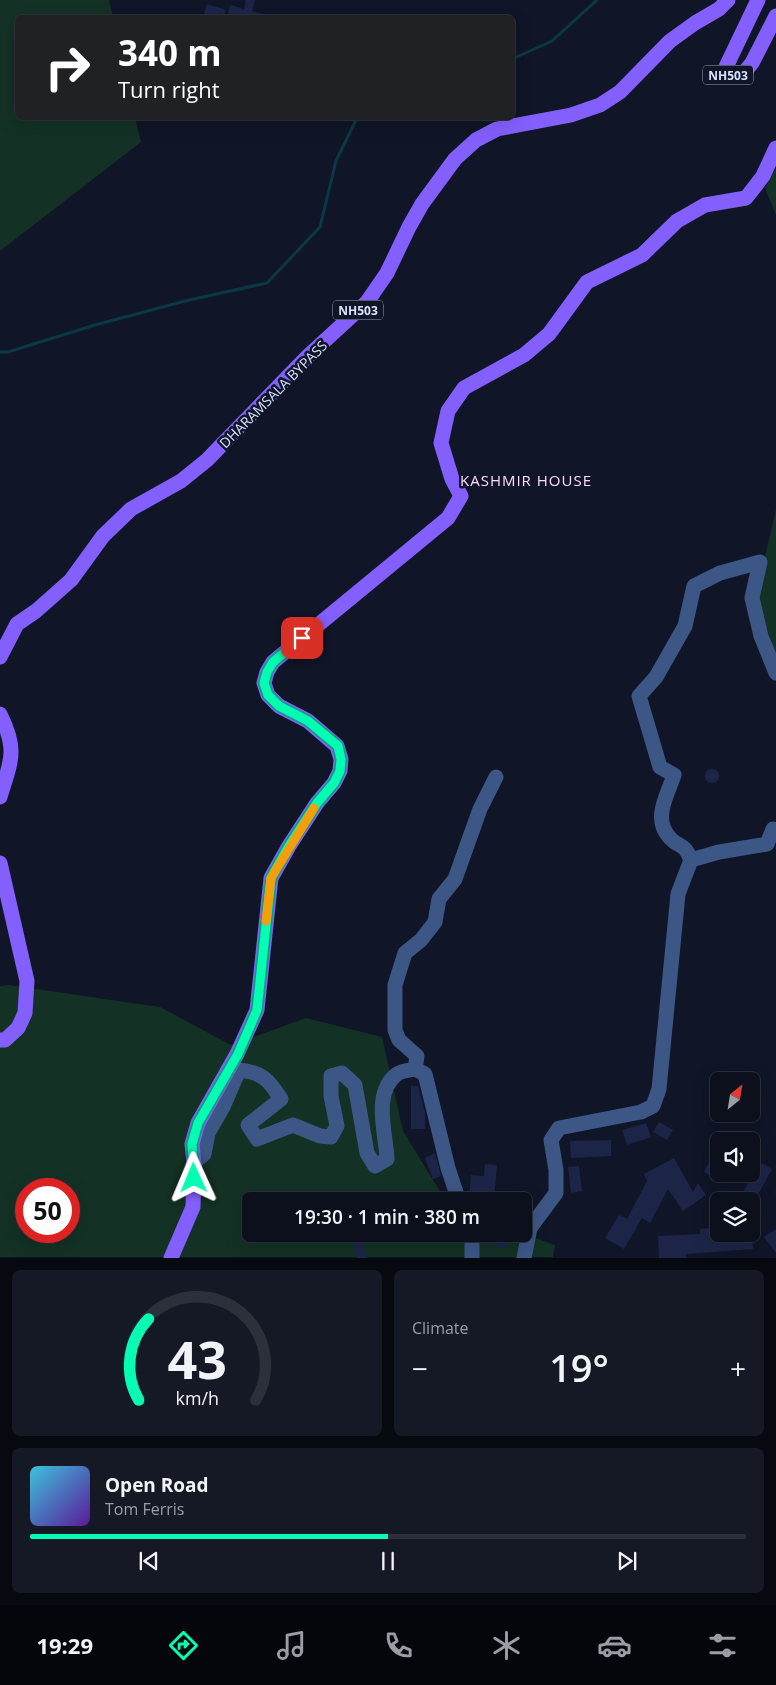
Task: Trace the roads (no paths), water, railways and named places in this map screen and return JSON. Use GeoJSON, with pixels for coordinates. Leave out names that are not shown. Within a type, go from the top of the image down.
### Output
{"type":"FeatureCollection","features":[{"type":"Feature","properties":{"kind":"main road","name":"DHARAMSALA BYPASS"},"geometry":{"type":"LineString","coordinates":[[0,658],[17,624],[36,611],[71,580],[103,536],[131,509],[181,481],[207,460],[308,356],[367,302],[387,273],[422,204],[455,159],[476,140],[497,129],[571,115],[600,105],[620,92],[670,41],[719,9],[728,0]]}},
{"type":"Feature","properties":{"kind":"main road","name":"NH503"},"geometry":{"type":"LineString","coordinates":[[758,0],[725,69],[729,76],[742,75],[752,63],[776,16]]}},
{"type":"Feature","properties":{"kind":"main road"},"geometry":{"type":"LineString","coordinates":[[172,1258],[193,1207],[194,1163],[192,1144],[198,1123],[238,1054],[257,1010],[271,878],[289,846],[317,803],[334,783],[340,771],[341,759],[338,746],[308,721],[279,706],[268,695],[264,683],[267,672],[273,662],[448,518],[461,496],[452,478],[441,443],[448,411],[464,388],[524,355],[548,334],[587,282],[642,255],[677,221],[705,205],[746,198],[763,176],[776,148]]}},
{"type":"Feature","properties":{"kind":"main road"},"geometry":{"type":"LineString","coordinates":[[0,714],[12,746],[9,766],[0,798]]}},
{"type":"Feature","properties":{"kind":"main road"},"geometry":{"type":"LineString","coordinates":[[0,862],[27,981],[25,1013],[18,1028],[5,1040],[0,1040]]}},
{"type":"Feature","properties":{"kind":"street"},"geometry":{"type":"LineString","coordinates":[[524,1258],[530,1228],[556,1193],[556,1170],[551,1140],[559,1128],[641,1112],[653,1106],[659,1089],[678,894],[691,860],[686,848],[670,840],[664,830],[660,812],[674,775],[660,767],[639,696],[656,677],[685,626],[694,586],[720,573],[760,562],[752,598],[762,636],[776,673]]}},
{"type":"Feature","properties":{"kind":"street"},"geometry":{"type":"LineString","coordinates":[[415,1069],[417,1056],[399,1040],[395,1030],[395,985],[405,953],[421,940],[435,922],[439,899],[455,879],[480,809],[496,778]]}},
{"type":"Feature","properties":{"kind":"street"},"geometry":{"type":"LineString","coordinates":[[691,860],[719,852],[767,844],[773,829]]}},
{"type":"Feature","properties":{"kind":"street"},"geometry":{"type":"LineString","coordinates":[[194,1163],[204,1154],[208,1132],[223,1107],[239,1070],[253,1071],[270,1082],[281,1099],[248,1125],[257,1139],[293,1125],[320,1136],[331,1137],[337,1126],[331,1096],[331,1076],[342,1073],[355,1085],[367,1153],[376,1166],[387,1159],[382,1116],[384,1089],[398,1073],[415,1069],[425,1074],[448,1168],[456,1192]]}},
{"type":"Feature","properties":{"kind":"street"},"geometry":{"type":"LineString","coordinates":[[472,1242],[472,1258]]}},
{"type":"Feature","properties":{"kind":"waterway"},"geometry":{"type":"LineString","coordinates":[[515,58],[552,41],[597,0]]}},
{"type":"Feature","properties":{"kind":"waterway"},"geometry":{"type":"LineString","coordinates":[[0,352],[8,352],[95,325],[189,300],[267,283],[320,227],[336,161],[356,120]]}},
{"type":"Feature","properties":{"kind":"district","name":"KASHMIR HOUSE"},"geometry":{"type":"Point","coordinates":[526,480]}}]}
